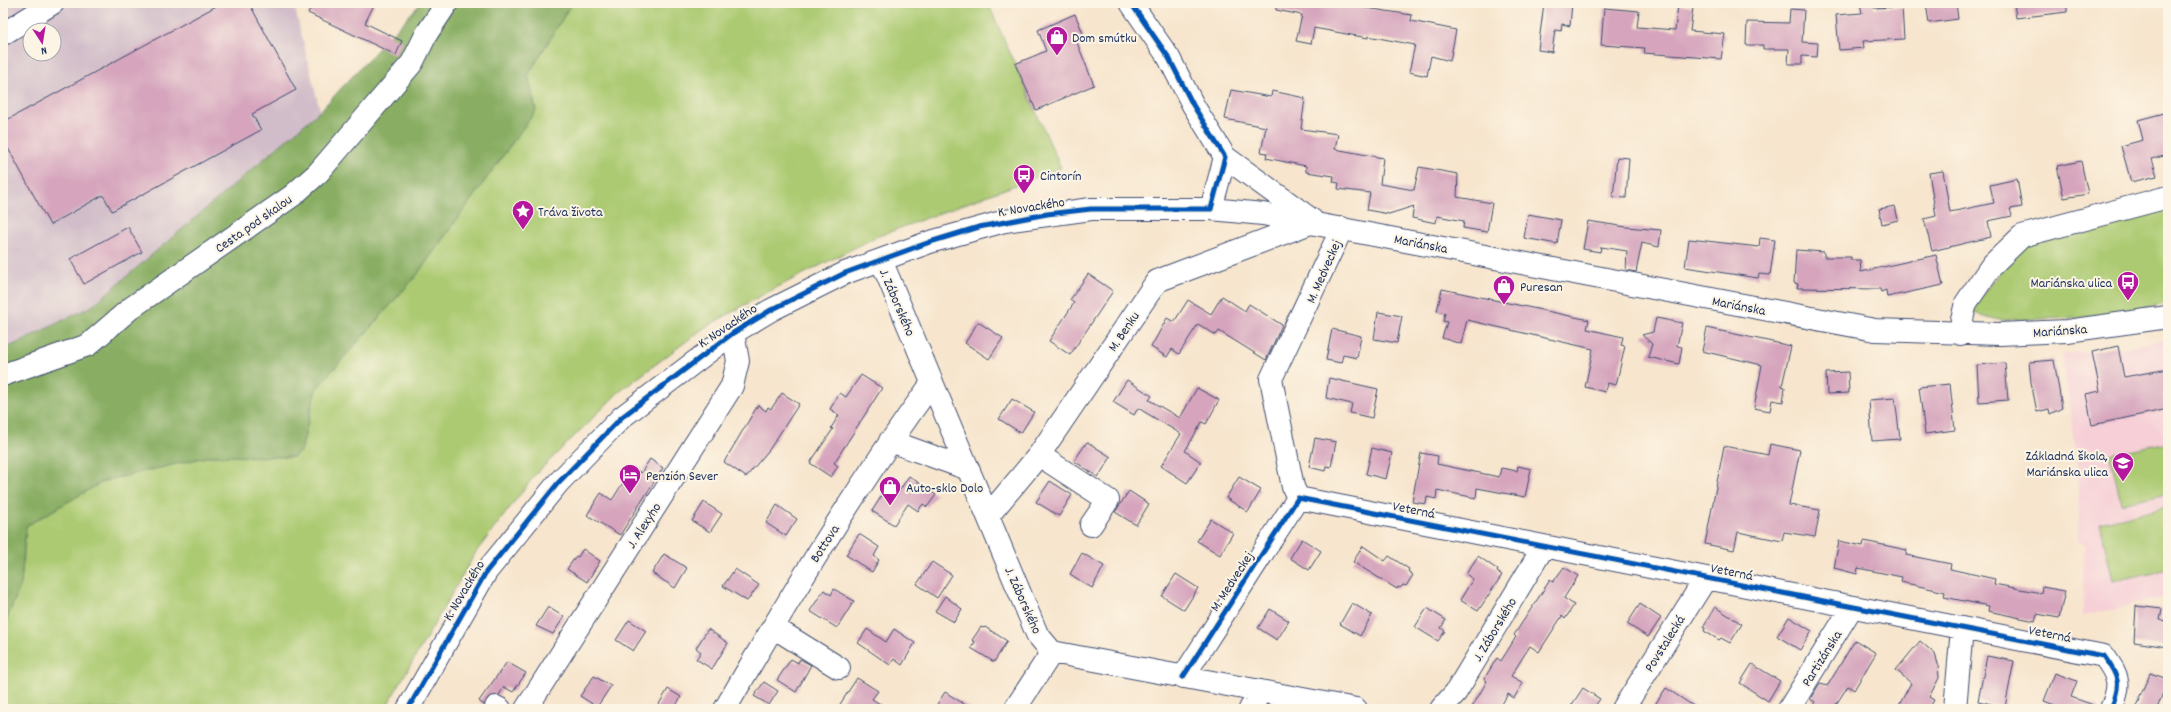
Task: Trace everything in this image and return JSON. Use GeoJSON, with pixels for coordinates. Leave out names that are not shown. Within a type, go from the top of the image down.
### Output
{"type":"FeatureCollection","features":[{"type":"Feature","properties":{"kind":"street"},"geometry":{"type":"LineString","coordinates":[[3,34],[53,3]]}},
{"type":"Feature","properties":{"kind":"street","name":"Cesta pod skalou"},"geometry":{"type":"LineString","coordinates":[[3,375],[88,345],[131,308],[292,196],[318,173],[412,63],[427,33],[447,3]]}},
{"type":"Feature","properties":{"kind":"street"},"geometry":{"type":"LineString","coordinates":[[1132,3],[1169,58],[1193,105],[1225,156],[1315,222]]}},
{"type":"Feature","properties":{"kind":"street"},"geometry":{"type":"LineString","coordinates":[[1211,209],[1225,156]]}},
{"type":"Feature","properties":{"kind":"street"},"geometry":{"type":"LineString","coordinates":[[1961,334],[1962,319],[1966,303],[1992,265],[2022,236],[2168,197]]}},
{"type":"Feature","properties":{"kind":"street","name":"K. Novackého"},"geometry":{"type":"LineString","coordinates":[[408,709],[486,572],[558,483],[622,417],[733,333],[771,310],[845,273],[881,260],[979,227],[1047,214],[1091,209],[1211,209],[1263,214],[1315,222]]}},
{"type":"Feature","properties":{"kind":"street","name":"Mariánska"},"geometry":{"type":"LineString","coordinates":[[1315,222],[1762,310],[1875,330],[1961,334],[2068,331],[2168,317]]}},
{"type":"Feature","properties":{"kind":"street","name":"M. Benku"},"geometry":{"type":"LineString","coordinates":[[988,516],[1038,455],[1157,281],[1315,222]]}},
{"type":"Feature","properties":{"kind":"street","name":"M. Medveckej"},"geometry":{"type":"LineString","coordinates":[[1183,677],[1298,498],[1293,488],[1272,379],[1342,228]]}},
{"type":"Feature","properties":{"kind":"street","name":"J. Záborského"},"geometry":{"type":"LineString","coordinates":[[881,260],[1037,634],[1052,652]]}},
{"type":"Feature","properties":{"kind":"street","name":"J. Alexyho"},"geometry":{"type":"LineString","coordinates":[[526,709],[732,386],[738,360],[733,333]]}},
{"type":"Feature","properties":{"kind":"street","name":"Bottova"},"geometry":{"type":"LineString","coordinates":[[725,709],[801,578],[890,441],[932,383]]}},
{"type":"Feature","properties":{"kind":"street"},"geometry":{"type":"LineString","coordinates":[[890,441],[968,469]]}},
{"type":"Feature","properties":{"kind":"street"},"geometry":{"type":"LineString","coordinates":[[1038,455],[1108,500],[1091,525]]}},
{"type":"Feature","properties":{"kind":"street","name":"Veterná"},"geometry":{"type":"LineString","coordinates":[[1298,498],[2104,656],[2115,671],[2119,690],[2111,709]]}},
{"type":"Feature","properties":{"kind":"street","name":"J. Záborského"},"geometry":{"type":"LineString","coordinates":[[1441,709],[1456,692],[1544,546]]}},
{"type":"Feature","properties":{"kind":"street","name":"Povstalecká"},"geometry":{"type":"LineString","coordinates":[[1623,709],[1706,578]]}},
{"type":"Feature","properties":{"kind":"street","name":"Partizánska"},"geometry":{"type":"LineString","coordinates":[[1789,709],[1852,607]]}},
{"type":"Feature","properties":{"kind":"street"},"geometry":{"type":"LineString","coordinates":[[773,627],[839,668]]}},
{"type":"Feature","properties":{"kind":"street"},"geometry":{"type":"LineString","coordinates":[[1955,709],[1962,628]]}},
{"type":"Feature","properties":{"kind":"street"},"geometry":{"type":"LineString","coordinates":[[1015,709],[1052,652],[1183,677],[1256,700],[1356,709]]}},
{"type":"Feature","properties":{"kind":"shaded area"},"geometry":{"type":"Polygon","coordinates":[[[3,3],[298,3],[295,8],[320,111],[92,306],[3,350],[3,3]]]}},
{"type":"Feature","properties":{"kind":"shaded area","name":"Základná škola, Mariánska ulica"},"geometry":{"type":"Polygon","coordinates":[[[2168,339],[2168,596],[2083,616],[2084,544],[2077,542],[2079,517],[2076,450],[2062,354],[2092,352],[2118,346],[2119,349],[2168,339]]]}},
{"type":"Feature","properties":{"kind":"green space"},"geometry":{"type":"Polygon","coordinates":[[[421,3],[572,3],[528,75],[536,110],[416,276],[316,389],[301,451],[293,457],[210,456],[104,481],[26,526],[21,584],[3,628],[3,350],[92,306],[320,111],[421,3]]]}},
{"type":"Feature","properties":{"kind":"green space"},"geometry":{"type":"Polygon","coordinates":[[[572,3],[988,3],[1061,168],[876,237],[764,294],[704,328],[619,392],[535,475],[476,552],[385,709],[3,709],[3,628],[21,584],[26,526],[104,481],[210,456],[293,457],[301,451],[316,389],[416,276],[536,110],[528,75],[572,3]]]}},
{"type":"Feature","properties":{"kind":"green space"},"geometry":{"type":"Polygon","coordinates":[[[2168,204],[2168,304],[2079,318],[1999,320],[1970,312],[2021,243],[2168,204]]]}},
{"type":"Feature","properties":{"kind":"green space"},"geometry":{"type":"Polygon","coordinates":[[[2168,442],[2168,493],[2121,503],[2110,454],[2168,442]]]}},
{"type":"Feature","properties":{"kind":"green space"},"geometry":{"type":"Polygon","coordinates":[[[2168,507],[2168,569],[2113,581],[2100,523],[2168,507]]]}},
{"type":"Feature","properties":{"kind":"building"},"geometry":{"type":"Polygon","coordinates":[[[222,3],[249,3],[296,90],[252,114],[261,130],[112,211],[103,195],[50,225],[3,139],[3,122],[222,3]]]}},
{"type":"Feature","properties":{"kind":"building"},"geometry":{"type":"Polygon","coordinates":[[[313,3],[322,3],[331,7],[333,3],[375,3],[365,23],[402,41],[396,55],[308,13],[313,3]]]}},
{"type":"Feature","properties":{"kind":"building"},"geometry":{"type":"Polygon","coordinates":[[[1276,3],[1353,3],[1353,6],[1412,15],[1411,21],[1456,30],[1450,61],[1431,56],[1427,76],[1409,72],[1415,45],[1314,28],[1311,44],[1296,41],[1302,15],[1276,10],[1276,3]]]}},
{"type":"Feature","properties":{"kind":"building"},"geometry":{"type":"Polygon","coordinates":[[[1544,3],[1572,3],[1570,26],[1562,24],[1561,31],[1555,30],[1552,52],[1538,50],[1544,3]]]}},
{"type":"Feature","properties":{"kind":"building"},"geometry":{"type":"Polygon","coordinates":[[[1860,3],[1873,3],[1874,8],[1902,7],[1904,39],[1863,41],[1864,48],[1839,50],[1836,15],[1862,13],[1860,3]]]}},
{"type":"Feature","properties":{"kind":"building"},"geometry":{"type":"Polygon","coordinates":[[[1926,3],[1956,3],[1958,19],[1929,23],[1926,3]]]}},
{"type":"Feature","properties":{"kind":"building"},"geometry":{"type":"Polygon","coordinates":[[[2014,3],[2067,3],[2067,12],[2016,18],[2014,3]]]}},
{"type":"Feature","properties":{"kind":"building"},"geometry":{"type":"Polygon","coordinates":[[[1678,5],[1693,7],[1690,31],[1725,34],[1721,59],[1644,53],[1645,48],[1601,45],[1604,8],[1639,11],[1637,27],[1675,30],[1678,5]]]}},
{"type":"Feature","properties":{"kind":"building"},"geometry":{"type":"Polygon","coordinates":[[[1790,9],[1804,10],[1802,42],[1818,43],[1817,57],[1802,56],[1802,64],[1788,64],[1789,49],[1763,49],[1763,45],[1746,45],[1747,22],[1789,23],[1790,9]]]}},
{"type":"Feature","properties":{"kind":"building","name":"Dom smútku"},"geometry":{"type":"Polygon","coordinates":[[[1075,14],[1084,36],[1076,40],[1094,85],[1036,110],[1015,64],[1046,51],[1038,30],[1075,14]]]}},
{"type":"Feature","properties":{"kind":"building"},"geometry":{"type":"Polygon","coordinates":[[[1231,90],[1271,97],[1272,91],[1305,98],[1301,129],[1338,134],[1335,149],[1383,158],[1380,184],[1414,190],[1419,167],[1458,174],[1457,197],[1492,203],[1487,232],[1463,228],[1464,221],[1437,216],[1436,223],[1412,218],[1414,206],[1389,214],[1367,210],[1370,193],[1338,189],[1339,183],[1333,182],[1334,176],[1306,172],[1306,166],[1266,158],[1267,153],[1261,152],[1266,127],[1225,119],[1231,90]]]}},
{"type":"Feature","properties":{"kind":"building"},"geometry":{"type":"Polygon","coordinates":[[[2168,112],[2168,155],[2152,159],[2157,176],[2131,182],[2121,146],[2143,140],[2138,120],[2168,112]]]}},
{"type":"Feature","properties":{"kind":"building"},"geometry":{"type":"Polygon","coordinates":[[[1617,157],[1629,158],[1626,198],[1613,197],[1617,157]]]}},
{"type":"Feature","properties":{"kind":"building"},"geometry":{"type":"Polygon","coordinates":[[[2081,161],[2088,194],[2064,198],[2057,166],[2081,161]]]}},
{"type":"Feature","properties":{"kind":"building"},"geometry":{"type":"Polygon","coordinates":[[[1943,171],[1950,212],[1994,203],[1990,185],[2017,179],[2022,207],[2010,209],[2012,216],[1988,221],[1991,237],[1932,251],[1924,219],[1936,216],[1929,173],[1943,171]]]}},
{"type":"Feature","properties":{"kind":"building"},"geometry":{"type":"Polygon","coordinates":[[[1895,206],[1898,220],[1882,224],[1879,209],[1895,206]]]}},
{"type":"Feature","properties":{"kind":"building"},"geometry":{"type":"Polygon","coordinates":[[[1528,214],[1561,220],[1557,244],[1524,238],[1528,214]]]}},
{"type":"Feature","properties":{"kind":"building"},"geometry":{"type":"Polygon","coordinates":[[[1588,221],[1626,227],[1661,230],[1659,247],[1642,243],[1636,272],[1626,270],[1627,251],[1601,247],[1600,252],[1583,249],[1588,221]]]}},
{"type":"Feature","properties":{"kind":"building"},"geometry":{"type":"Polygon","coordinates":[[[128,227],[142,252],[84,284],[70,259],[128,227]]]}},
{"type":"Feature","properties":{"kind":"building"},"geometry":{"type":"Polygon","coordinates":[[[1760,238],[1775,240],[1770,275],[1759,274],[1758,278],[1685,267],[1689,239],[1759,247],[1760,238]]]}},
{"type":"Feature","properties":{"kind":"building"},"geometry":{"type":"Polygon","coordinates":[[[1796,250],[1824,252],[1824,257],[1851,257],[1851,260],[1860,260],[1861,272],[1936,255],[1943,285],[1887,297],[1886,290],[1881,292],[1880,289],[1797,288],[1798,284],[1794,283],[1796,250]]]}},
{"type":"Feature","properties":{"kind":"building"},"geometry":{"type":"Polygon","coordinates":[[[1088,274],[1113,291],[1070,355],[1049,341],[1074,303],[1070,300],[1088,274]]]}},
{"type":"Feature","properties":{"kind":"building"},"geometry":{"type":"Polygon","coordinates":[[[1442,289],[1589,320],[1587,329],[1623,337],[1621,345],[1625,346],[1616,385],[1607,383],[1605,392],[1585,387],[1593,349],[1467,320],[1461,344],[1442,338],[1447,322],[1443,321],[1445,313],[1437,311],[1442,289]]]}},
{"type":"Feature","properties":{"kind":"building"},"geometry":{"type":"Polygon","coordinates":[[[1222,296],[1245,311],[1249,304],[1282,325],[1266,360],[1219,331],[1216,335],[1198,324],[1179,354],[1172,349],[1167,357],[1151,347],[1167,318],[1174,322],[1188,300],[1211,314],[1222,296]]]}},
{"type":"Feature","properties":{"kind":"building"},"geometry":{"type":"Polygon","coordinates":[[[1378,312],[1402,316],[1397,343],[1374,339],[1378,312]]]}},
{"type":"Feature","properties":{"kind":"building"},"geometry":{"type":"Polygon","coordinates":[[[1656,318],[1682,323],[1677,346],[1682,347],[1679,364],[1648,357],[1652,344],[1642,335],[1653,332],[1656,318]]]}},
{"type":"Feature","properties":{"kind":"building"},"geometry":{"type":"Polygon","coordinates":[[[978,322],[1003,338],[989,359],[965,343],[978,322]]]}},
{"type":"Feature","properties":{"kind":"building"},"geometry":{"type":"Polygon","coordinates":[[[1707,328],[1791,346],[1782,386],[1785,387],[1783,402],[1772,400],[1770,411],[1754,408],[1762,365],[1702,351],[1707,328]]]}},
{"type":"Feature","properties":{"kind":"building"},"geometry":{"type":"Polygon","coordinates":[[[1332,329],[1361,336],[1357,358],[1343,355],[1341,363],[1326,360],[1332,329]]]}},
{"type":"Feature","properties":{"kind":"building"},"geometry":{"type":"Polygon","coordinates":[[[2118,346],[2124,377],[2168,369],[2168,409],[2092,425],[2086,394],[2100,391],[2092,352],[2118,346]]]}},
{"type":"Feature","properties":{"kind":"building"},"geometry":{"type":"Polygon","coordinates":[[[2054,360],[2062,408],[2050,414],[2049,409],[2037,412],[2029,362],[2054,360]]]}},
{"type":"Feature","properties":{"kind":"building"},"geometry":{"type":"Polygon","coordinates":[[[2005,363],[2008,400],[1979,402],[1977,365],[2005,363]]]}},
{"type":"Feature","properties":{"kind":"building"},"geometry":{"type":"Polygon","coordinates":[[[1848,372],[1849,393],[1827,394],[1826,373],[1848,372]]]}},
{"type":"Feature","properties":{"kind":"building"},"geometry":{"type":"Polygon","coordinates":[[[861,375],[882,388],[834,463],[838,466],[831,477],[810,463],[833,429],[831,428],[839,415],[830,409],[840,393],[846,397],[861,375]]]}},
{"type":"Feature","properties":{"kind":"building"},"geometry":{"type":"Polygon","coordinates":[[[1329,378],[1378,389],[1372,418],[1350,413],[1352,404],[1326,398],[1329,378]]]}},
{"type":"Feature","properties":{"kind":"building"},"geometry":{"type":"Polygon","coordinates":[[[1127,380],[1152,396],[1149,400],[1180,418],[1197,388],[1219,400],[1206,424],[1202,422],[1185,451],[1201,462],[1187,483],[1161,466],[1181,434],[1138,408],[1134,415],[1113,402],[1127,380]]]}},
{"type":"Feature","properties":{"kind":"building"},"geometry":{"type":"Polygon","coordinates":[[[1950,384],[1955,430],[1925,434],[1919,387],[1950,384]]]}},
{"type":"Feature","properties":{"kind":"building"},"geometry":{"type":"Polygon","coordinates":[[[782,393],[799,404],[769,450],[746,477],[724,462],[758,405],[766,411],[768,407],[771,409],[782,393]]]}},
{"type":"Feature","properties":{"kind":"building"},"geometry":{"type":"Polygon","coordinates":[[[1895,398],[1900,439],[1872,441],[1869,400],[1895,398]]]}},
{"type":"Feature","properties":{"kind":"building"},"geometry":{"type":"Polygon","coordinates":[[[1012,399],[1034,412],[1021,433],[999,419],[1012,399]]]}},
{"type":"Feature","properties":{"kind":"building"},"geometry":{"type":"Polygon","coordinates":[[[1315,438],[1336,442],[1331,467],[1326,466],[1325,471],[1309,467],[1315,438]]]}},
{"type":"Feature","properties":{"kind":"building"},"geometry":{"type":"Polygon","coordinates":[[[1087,442],[1111,457],[1098,477],[1074,461],[1087,442]]]}},
{"type":"Feature","properties":{"kind":"building"},"geometry":{"type":"Polygon","coordinates":[[[1770,444],[1800,450],[1789,505],[1820,510],[1815,537],[1784,532],[1782,541],[1738,532],[1734,550],[1705,544],[1724,446],[1768,455],[1770,444]]]}},
{"type":"Feature","properties":{"kind":"building"},"geometry":{"type":"Polygon","coordinates":[[[1372,448],[1392,453],[1386,479],[1366,474],[1372,448]]]}},
{"type":"Feature","properties":{"kind":"building"},"geometry":{"type":"Polygon","coordinates":[[[1421,453],[1438,456],[1437,464],[1499,477],[1501,468],[1517,471],[1518,466],[1531,469],[1525,497],[1477,488],[1476,498],[1437,490],[1436,499],[1427,497],[1426,504],[1412,502],[1421,453]]]}},
{"type":"Feature","properties":{"kind":"building","name":"Penzión Sever"},"geometry":{"type":"Polygon","coordinates":[[[650,459],[663,468],[620,535],[587,515],[601,493],[612,500],[633,467],[641,473],[650,459]]]}},
{"type":"Feature","properties":{"kind":"building"},"geometry":{"type":"Polygon","coordinates":[[[909,476],[936,495],[927,507],[923,504],[918,511],[908,504],[894,525],[872,511],[886,489],[896,496],[909,476]]]}},
{"type":"Feature","properties":{"kind":"building"},"geometry":{"type":"Polygon","coordinates":[[[1239,477],[1261,490],[1248,512],[1226,498],[1239,477]]]}},
{"type":"Feature","properties":{"kind":"building"},"geometry":{"type":"Polygon","coordinates":[[[1050,481],[1072,495],[1059,516],[1036,502],[1050,481]]]}},
{"type":"Feature","properties":{"kind":"building"},"geometry":{"type":"Polygon","coordinates":[[[1129,491],[1149,504],[1136,525],[1115,512],[1129,491]]]}},
{"type":"Feature","properties":{"kind":"building"},"geometry":{"type":"Polygon","coordinates":[[[704,502],[722,514],[710,532],[692,521],[704,502]]]}},
{"type":"Feature","properties":{"kind":"building"},"geometry":{"type":"Polygon","coordinates":[[[777,505],[797,519],[786,536],[766,523],[777,505]]]}},
{"type":"Feature","properties":{"kind":"building"},"geometry":{"type":"Polygon","coordinates":[[[1211,519],[1233,533],[1220,555],[1197,541],[1211,519]]]}},
{"type":"Feature","properties":{"kind":"building"},"geometry":{"type":"Polygon","coordinates":[[[859,534],[879,547],[874,556],[879,560],[872,572],[846,555],[859,534]]]}},
{"type":"Feature","properties":{"kind":"building"},"geometry":{"type":"Polygon","coordinates":[[[1302,539],[1321,551],[1309,570],[1290,558],[1302,539]]]}},
{"type":"Feature","properties":{"kind":"building"},"geometry":{"type":"Polygon","coordinates":[[[1839,541],[1863,546],[1864,541],[1907,550],[1906,555],[1951,564],[1950,569],[1995,579],[1994,584],[2041,593],[2042,587],[2065,591],[2059,618],[2037,614],[2035,621],[1988,611],[1989,606],[1944,597],[1945,592],[1901,582],[1902,577],[1858,568],[1857,574],[1834,568],[1839,541]]]}},
{"type":"Feature","properties":{"kind":"building"},"geometry":{"type":"Polygon","coordinates":[[[1363,546],[1385,561],[1389,556],[1409,569],[1408,571],[1413,575],[1406,586],[1403,585],[1397,589],[1353,562],[1363,546]]]}},
{"type":"Feature","properties":{"kind":"building"},"geometry":{"type":"Polygon","coordinates":[[[583,549],[600,561],[587,582],[567,569],[583,549]]]}},
{"type":"Feature","properties":{"kind":"building"},"geometry":{"type":"Polygon","coordinates":[[[1082,553],[1104,566],[1092,588],[1070,574],[1082,553]]]}},
{"type":"Feature","properties":{"kind":"building"},"geometry":{"type":"Polygon","coordinates":[[[664,554],[687,568],[675,588],[652,573],[664,554]]]}},
{"type":"Feature","properties":{"kind":"building"},"geometry":{"type":"Polygon","coordinates":[[[1478,556],[1498,570],[1497,572],[1502,575],[1478,611],[1460,600],[1473,579],[1466,574],[1478,556]]]}},
{"type":"Feature","properties":{"kind":"building"},"geometry":{"type":"Polygon","coordinates":[[[932,562],[952,575],[937,598],[917,584],[932,562]]]}},
{"type":"Feature","properties":{"kind":"building"},"geometry":{"type":"Polygon","coordinates":[[[1564,567],[1578,576],[1564,598],[1574,605],[1565,619],[1562,616],[1539,652],[1530,646],[1511,676],[1523,683],[1514,698],[1508,694],[1499,709],[1471,709],[1487,681],[1484,679],[1497,658],[1501,661],[1516,637],[1514,635],[1550,580],[1553,582],[1564,567]]]}},
{"type":"Feature","properties":{"kind":"building"},"geometry":{"type":"Polygon","coordinates":[[[735,569],[759,585],[747,601],[723,586],[735,569]]]}},
{"type":"Feature","properties":{"kind":"building"},"geometry":{"type":"Polygon","coordinates":[[[1176,574],[1198,588],[1184,610],[1162,596],[1176,574]]]}},
{"type":"Feature","properties":{"kind":"building"},"geometry":{"type":"Polygon","coordinates":[[[834,589],[854,601],[837,628],[810,611],[824,590],[831,595],[834,589]]]}},
{"type":"Feature","properties":{"kind":"building"},"geometry":{"type":"Polygon","coordinates":[[[945,596],[962,609],[954,622],[935,611],[945,596]]]}},
{"type":"Feature","properties":{"kind":"building"},"geometry":{"type":"Polygon","coordinates":[[[1352,603],[1372,615],[1360,636],[1340,624],[1352,603]]]}},
{"type":"Feature","properties":{"kind":"building"},"geometry":{"type":"Polygon","coordinates":[[[1640,604],[1661,618],[1648,637],[1627,624],[1640,604]]]}},
{"type":"Feature","properties":{"kind":"building"},"geometry":{"type":"Polygon","coordinates":[[[2136,606],[2162,609],[2160,620],[2168,621],[2168,647],[2134,642],[2136,606]]]}},
{"type":"Feature","properties":{"kind":"building"},"geometry":{"type":"Polygon","coordinates":[[[548,607],[564,617],[553,634],[536,626],[548,607]]]}},
{"type":"Feature","properties":{"kind":"building"},"geometry":{"type":"Polygon","coordinates":[[[1715,607],[1742,624],[1730,643],[1721,638],[1719,640],[1704,631],[1705,628],[1703,627],[1715,607]]]}},
{"type":"Feature","properties":{"kind":"building"},"geometry":{"type":"Polygon","coordinates":[[[1427,608],[1446,620],[1441,628],[1445,631],[1438,641],[1415,627],[1427,608]]]}},
{"type":"Feature","properties":{"kind":"building"},"geometry":{"type":"Polygon","coordinates":[[[1270,609],[1289,621],[1277,640],[1258,628],[1270,609]]]}},
{"type":"Feature","properties":{"kind":"building"},"geometry":{"type":"Polygon","coordinates":[[[1789,617],[1812,631],[1800,650],[1777,636],[1789,617]]]}},
{"type":"Feature","properties":{"kind":"building"},"geometry":{"type":"Polygon","coordinates":[[[629,620],[646,631],[633,651],[616,640],[629,620]]]}},
{"type":"Feature","properties":{"kind":"building"},"geometry":{"type":"Polygon","coordinates":[[[981,627],[985,627],[1007,641],[994,662],[971,648],[975,642],[972,640],[981,627]]]}},
{"type":"Feature","properties":{"kind":"building"},"geometry":{"type":"Polygon","coordinates":[[[708,629],[728,643],[712,669],[696,659],[701,652],[696,648],[708,629]]]}},
{"type":"Feature","properties":{"kind":"building"},"geometry":{"type":"Polygon","coordinates":[[[867,629],[886,642],[894,629],[915,643],[902,665],[894,659],[890,665],[858,643],[867,629]]]}},
{"type":"Feature","properties":{"kind":"building"},"geometry":{"type":"Polygon","coordinates":[[[1855,640],[1876,653],[1854,690],[1848,686],[1833,709],[1810,709],[1815,702],[1810,699],[1820,683],[1828,685],[1855,640]]]}},
{"type":"Feature","properties":{"kind":"building"},"geometry":{"type":"Polygon","coordinates":[[[1920,641],[1935,654],[1938,664],[1939,678],[1929,697],[1934,700],[1929,709],[1897,709],[1911,683],[1896,670],[1920,641]]]}},
{"type":"Feature","properties":{"kind":"building"},"geometry":{"type":"Polygon","coordinates":[[[1987,656],[2014,661],[2005,707],[1978,701],[1987,656]]]}},
{"type":"Feature","properties":{"kind":"building"},"geometry":{"type":"Polygon","coordinates":[[[791,659],[798,663],[800,659],[811,665],[796,692],[777,680],[791,659]]]}},
{"type":"Feature","properties":{"kind":"building"},"geometry":{"type":"Polygon","coordinates":[[[507,662],[526,673],[513,692],[504,687],[499,695],[489,697],[484,705],[479,701],[507,662]]]}},
{"type":"Feature","properties":{"kind":"building"},"geometry":{"type":"Polygon","coordinates":[[[1752,664],[1780,681],[1768,701],[1740,683],[1752,664]]]}},
{"type":"Feature","properties":{"kind":"building"},"geometry":{"type":"Polygon","coordinates":[[[2055,673],[2077,681],[2071,697],[2099,707],[2099,709],[2065,709],[2044,701],[2055,673]]]}},
{"type":"Feature","properties":{"kind":"building"},"geometry":{"type":"Polygon","coordinates":[[[2150,673],[2168,679],[2157,709],[2136,709],[2140,699],[2139,698],[2150,673]]]}},
{"type":"Feature","properties":{"kind":"building"},"geometry":{"type":"Polygon","coordinates":[[[594,676],[611,686],[597,707],[580,696],[594,676]]]}},
{"type":"Feature","properties":{"kind":"building"},"geometry":{"type":"Polygon","coordinates":[[[857,678],[878,691],[872,699],[888,709],[837,709],[857,678]]]}},
{"type":"Feature","properties":{"kind":"building"},"geometry":{"type":"Polygon","coordinates":[[[764,682],[778,691],[769,705],[754,696],[764,682]]]}},
{"type":"Feature","properties":{"kind":"building"},"geometry":{"type":"Polygon","coordinates":[[[1583,688],[1600,699],[1593,709],[1569,709],[1583,688]]]}},
{"type":"Feature","properties":{"kind":"building"},"geometry":{"type":"Polygon","coordinates":[[[1666,688],[1698,709],[1652,709],[1666,688]]]}},
{"type":"Feature","properties":{"kind":"building"},"geometry":{"type":"Polygon","coordinates":[[[668,689],[681,697],[674,709],[656,709],[668,689]]]}},
{"type":"Feature","properties":{"kind":"building"},"geometry":{"type":"Polygon","coordinates":[[[945,692],[972,709],[934,709],[945,692]]]}},
{"type":"Feature","properties":{"kind":"cycle path"},"geometry":{"type":"LineString","coordinates":[[408,709],[486,572],[558,483],[622,417],[733,333],[771,310],[845,273],[930,242],[979,227],[1047,214],[1091,209],[1211,209],[1225,157],[1193,105],[1169,58],[1131,3]]}},
{"type":"Feature","properties":{"kind":"cycle path"},"geometry":{"type":"LineString","coordinates":[[1183,677],[1298,498],[2104,656],[2113,670],[2117,681],[2116,693],[2111,709]]}},
{"type":"Feature","properties":{"kind":"place","name":"Dom smútku"},"geometry":{"type":"Point","coordinates":[1057,56]}},
{"type":"Feature","properties":{"kind":"place","name":"Cintorín"},"geometry":{"type":"Point","coordinates":[1024,194]}},
{"type":"Feature","properties":{"kind":"place","name":"Tráva života"},"geometry":{"type":"Point","coordinates":[523,230]}},
{"type":"Feature","properties":{"kind":"place","name":"Mariánska ulica"},"geometry":{"type":"Point","coordinates":[2128,302]}},
{"type":"Feature","properties":{"kind":"place","name":"Puresan"},"geometry":{"type":"Point","coordinates":[1504,306]}},
{"type":"Feature","properties":{"kind":"place","name":"Základná škola, Mariánska ulica"},"geometry":{"type":"Point","coordinates":[2123,482]}},
{"type":"Feature","properties":{"kind":"place","name":"Penzión Sever"},"geometry":{"type":"Point","coordinates":[630,494]}},
{"type":"Feature","properties":{"kind":"place","name":"Auto-sklo Dolo"},"geometry":{"type":"Point","coordinates":[890,506]}}]}
